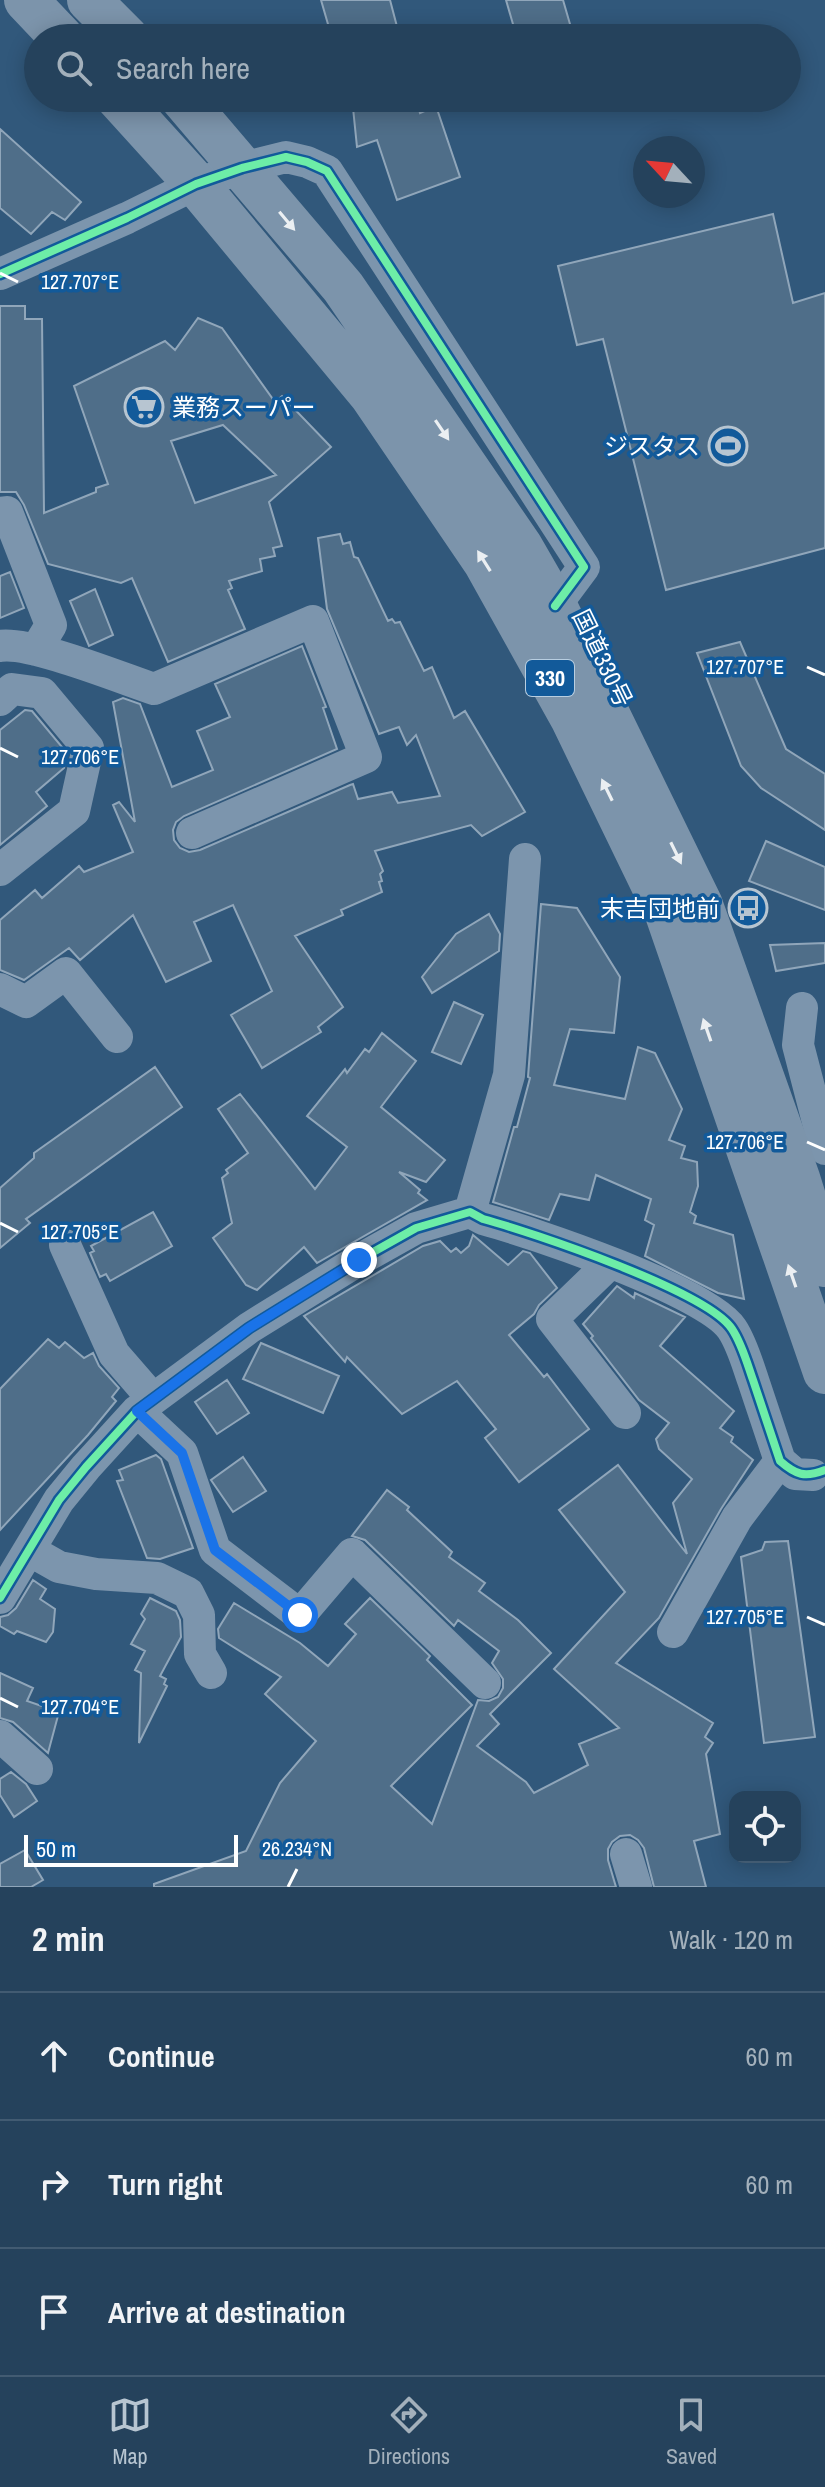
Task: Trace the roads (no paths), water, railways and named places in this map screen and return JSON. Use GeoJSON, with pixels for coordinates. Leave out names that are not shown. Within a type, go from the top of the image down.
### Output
{"type":"FeatureCollection","features":[{"type":"Feature","properties":{"kind":"highway"},"geometry":{"type":"LineString","coordinates":[[26,0],[49,24]]}},
{"type":"Feature","properties":{"kind":"highway"},"geometry":{"type":"LineString","coordinates":[[89,0],[113,24]]}},
{"type":"Feature","properties":{"kind":"highway","name":"330"},"geometry":{"type":"LineString","coordinates":[[131,112],[196,184],[372,396],[485,562],[572,718],[667,914],[825,1372]]}},
{"type":"Feature","properties":{"kind":"highway","name":"国道330号"},"geometry":{"type":"LineString","coordinates":[[194,112],[343,287],[512,534],[555,606],[701,905],[824,1258]]}},
{"type":"Feature","properties":{"kind":"street"},"geometry":{"type":"LineString","coordinates":[[0,274],[196,184],[242,168],[286,157],[327,171],[584,567],[555,606]]}},
{"type":"Feature","properties":{"kind":"street"},"geometry":{"type":"LineString","coordinates":[[0,513],[7,512],[51,625],[36,650]]}},
{"type":"Feature","properties":{"kind":"street"},"geometry":{"type":"LineString","coordinates":[[0,646],[12,644],[36,650],[154,689],[313,621],[366,757],[192,833]]}},
{"type":"Feature","properties":{"kind":"street"},"geometry":{"type":"LineString","coordinates":[[0,700],[12,689],[42,693],[88,748],[74,811],[0,870]]}},
{"type":"Feature","properties":{"kind":"street"},"geometry":{"type":"LineString","coordinates":[[470,1212],[509,1075],[525,859]]}},
{"type":"Feature","properties":{"kind":"street"},"geometry":{"type":"LineString","coordinates":[[0,989],[26,1002],[66,973],[117,1037]]}},
{"type":"Feature","properties":{"kind":"street"},"geometry":{"type":"LineString","coordinates":[[802,1008],[798,1045],[825,1149]]}},
{"type":"Feature","properties":{"kind":"street"},"geometry":{"type":"LineString","coordinates":[[0,1598],[59,1500],[145,1405],[249,1328],[359,1260],[416,1228],[470,1212],[662,1284],[715,1312],[731,1326],[741,1347],[780,1461],[795,1474],[813,1475]]}},
{"type":"Feature","properties":{"kind":"street"},"geometry":{"type":"LineString","coordinates":[[65,1245],[114,1354],[145,1405],[182,1453],[215,1550],[300,1615],[352,1554],[485,1683]]}},
{"type":"Feature","properties":{"kind":"street"},"geometry":{"type":"LineString","coordinates":[[610,1263],[552,1319],[625,1413]]}},
{"type":"Feature","properties":{"kind":"street"},"geometry":{"type":"LineString","coordinates":[[673,1632],[737,1518],[780,1461]]}},
{"type":"Feature","properties":{"kind":"street"},"geometry":{"type":"LineString","coordinates":[[29,1550],[59,1567],[96,1574],[157,1578],[188,1593],[199,1615],[200,1654],[211,1673]]}},
{"type":"Feature","properties":{"kind":"street"},"geometry":{"type":"LineString","coordinates":[[0,1736],[37,1769]]}},
{"type":"Feature","properties":{"kind":"street"},"geometry":{"type":"LineString","coordinates":[[626,1854],[636,1887]]}},
{"type":"Feature","properties":{"kind":"place","name":"業務スーパー"},"geometry":{"type":"Point","coordinates":[144,407]}},
{"type":"Feature","properties":{"kind":"place","name":"ジスタス"},"geometry":{"type":"Point","coordinates":[728,446]}},
{"type":"Feature","properties":{"kind":"place","name":"末吉団地前"},"geometry":{"type":"Point","coordinates":[748,908]}}]}
